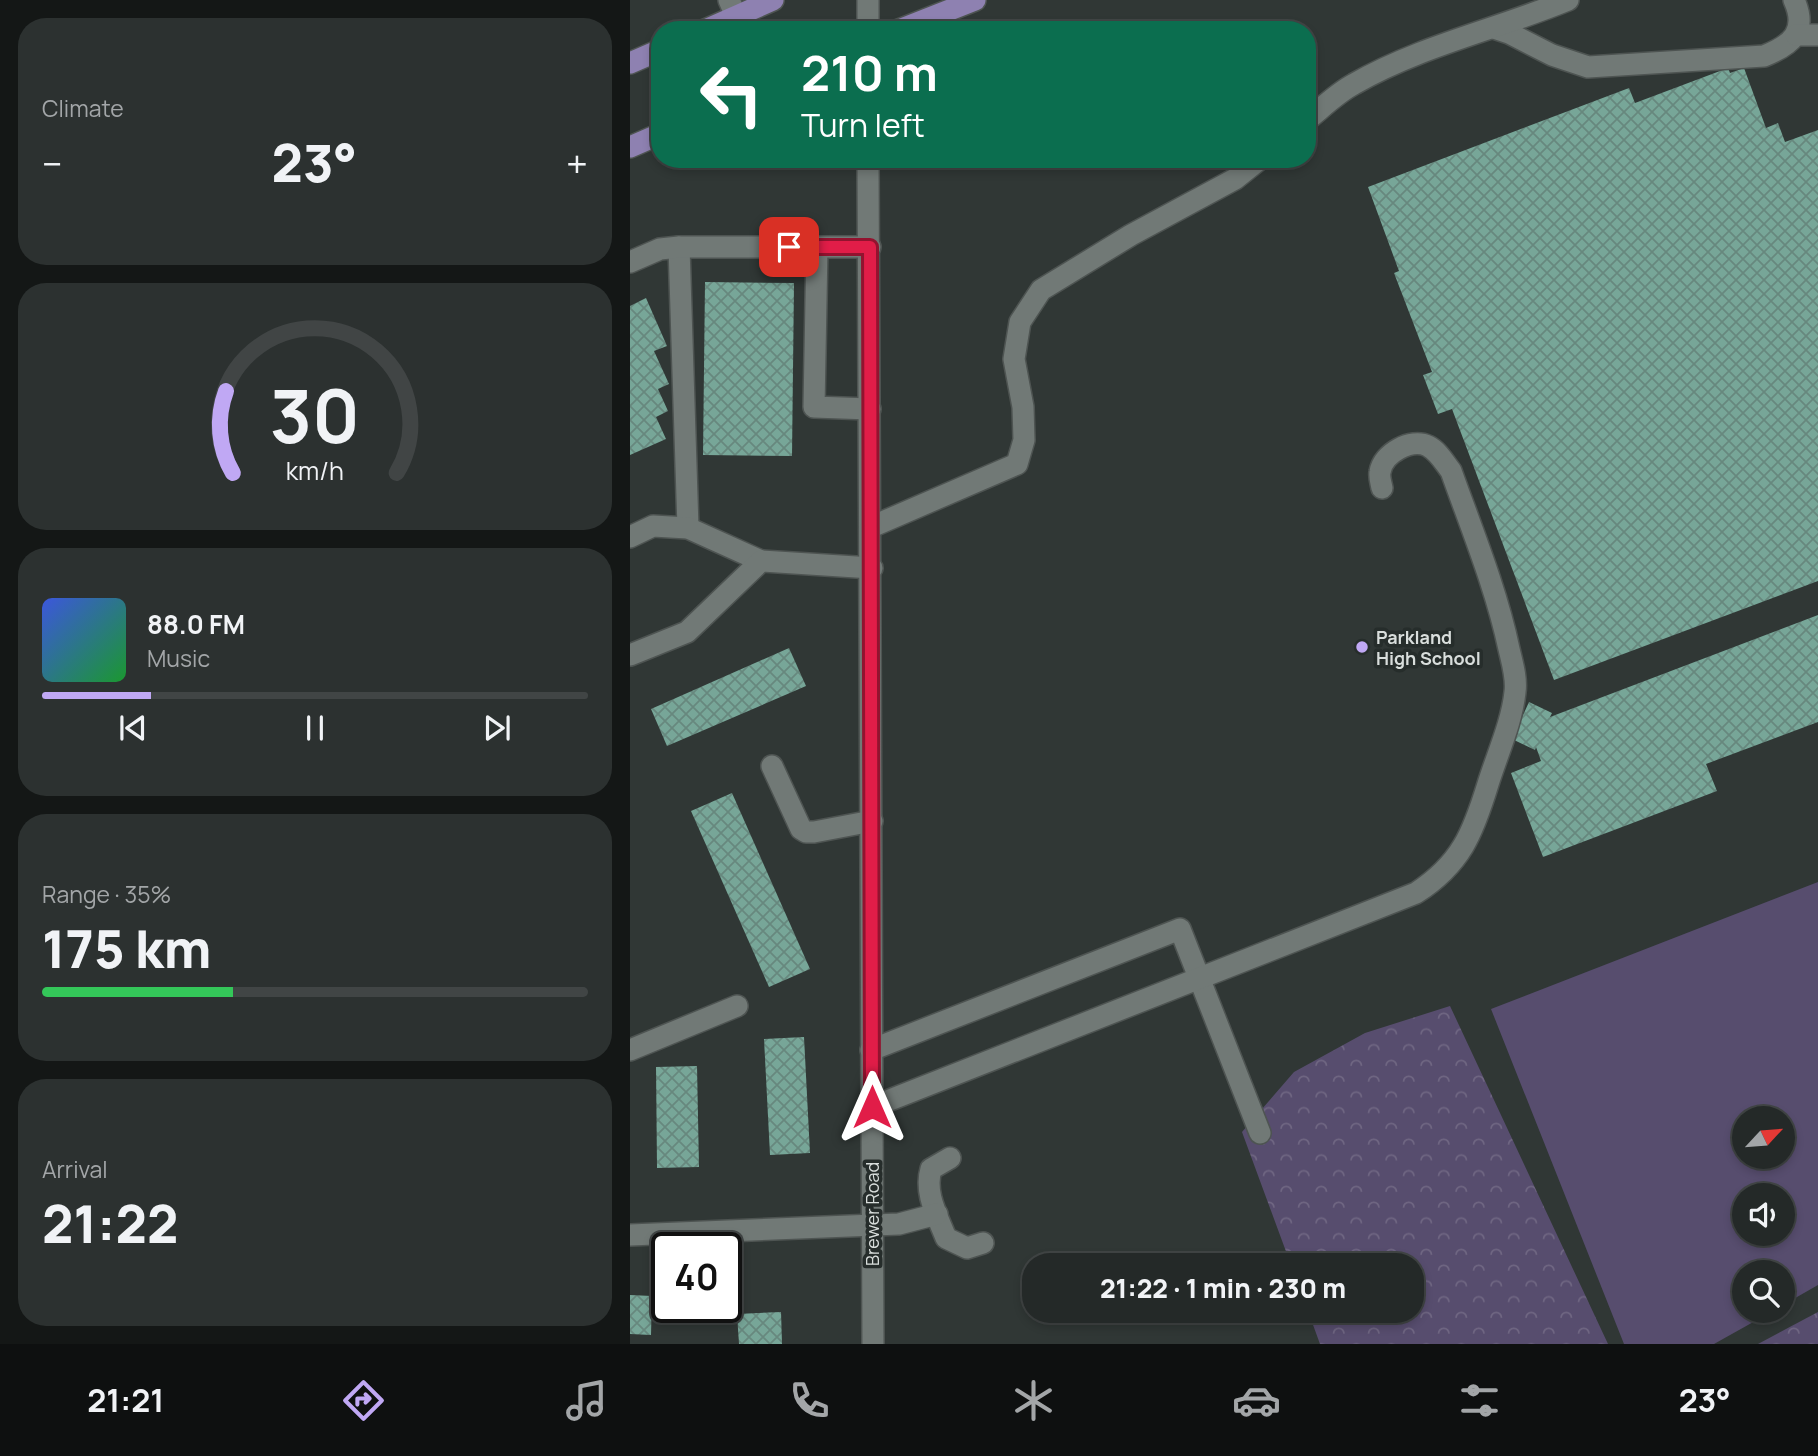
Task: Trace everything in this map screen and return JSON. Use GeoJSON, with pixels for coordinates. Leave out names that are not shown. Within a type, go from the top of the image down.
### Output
{"type":"FeatureCollection","features":[{"type":"Feature","properties":{"kind":"main road"},"geometry":{"type":"LineString","coordinates":[[716,21],[733,8],[773,0]]}},
{"type":"Feature","properties":{"kind":"main road"},"geometry":{"type":"LineString","coordinates":[[922,21],[975,0]]}},
{"type":"Feature","properties":{"kind":"main road"},"geometry":{"type":"LineString","coordinates":[[630,63],[651,54]]}},
{"type":"Feature","properties":{"kind":"main road"},"geometry":{"type":"LineString","coordinates":[[630,147],[651,138]]}},
{"type":"Feature","properties":{"kind":"street"},"geometry":{"type":"LineString","coordinates":[[868,0],[869,21]]}},
{"type":"Feature","properties":{"kind":"street"},"geometry":{"type":"LineString","coordinates":[[1316,113],[1352,85],[1402,60],[1568,0]]}},
{"type":"Feature","properties":{"kind":"street"},"geometry":{"type":"LineString","coordinates":[[1494,28],[1552,55],[1588,67],[1764,57],[1784,48],[1796,35],[1800,13],[1794,0]]}},
{"type":"Feature","properties":{"kind":"street"},"geometry":{"type":"LineString","coordinates":[[1796,35],[1818,34]]}},
{"type":"Feature","properties":{"kind":"street","name":"Brewer Road"},"geometry":{"type":"LineString","coordinates":[[868,168],[872,568],[873,1344]]}},
{"type":"Feature","properties":{"kind":"street"},"geometry":{"type":"LineString","coordinates":[[871,527],[1017,464],[1024,440],[1023,407],[1014,359],[1020,322],[1041,290],[1131,235],[1234,179],[1248,168]]}},
{"type":"Feature","properties":{"kind":"street"},"geometry":{"type":"LineString","coordinates":[[630,262],[660,249],[679,247],[870,247]]}},
{"type":"Feature","properties":{"kind":"street"},"geometry":{"type":"LineString","coordinates":[[679,247],[688,527]]}},
{"type":"Feature","properties":{"kind":"street"},"geometry":{"type":"LineString","coordinates":[[817,247],[814,407],[870,409]]}},
{"type":"Feature","properties":{"kind":"street"},"geometry":{"type":"LineString","coordinates":[[872,1107],[1416,893],[1431,883],[1460,855],[1479,812],[1516,690],[1500,605],[1451,471],[1439,454],[1427,445],[1412,444],[1395,451],[1384,461],[1379,473],[1382,488]]}},
{"type":"Feature","properties":{"kind":"street"},"geometry":{"type":"LineString","coordinates":[[630,537],[653,526],[688,527],[761,561],[872,568]]}},
{"type":"Feature","properties":{"kind":"street"},"geometry":{"type":"LineString","coordinates":[[630,655],[687,632],[761,561]]}},
{"type":"Feature","properties":{"kind":"street"},"geometry":{"type":"LineString","coordinates":[[772,766],[801,829],[806,832],[872,821]]}},
{"type":"Feature","properties":{"kind":"street"},"geometry":{"type":"LineString","coordinates":[[872,1050],[1180,929],[1260,1133]]}},
{"type":"Feature","properties":{"kind":"street"},"geometry":{"type":"LineString","coordinates":[[630,1050],[737,1006]]}},
{"type":"Feature","properties":{"kind":"street"},"geometry":{"type":"LineString","coordinates":[[950,1158],[931,1168],[928,1178],[928,1190],[946,1238],[967,1248],[983,1243]]}},
{"type":"Feature","properties":{"kind":"street"},"geometry":{"type":"LineString","coordinates":[[630,1235],[902,1223],[937,1214]]}},
{"type":"Feature","properties":{"kind":"green space"},"geometry":{"type":"Polygon","coordinates":[[[1818,882],[1818,1285],[1795,1298],[1795,1260],[1732,1260],[1732,1323],[1752,1323],[1714,1344],[1624,1344],[1491,1009],[1818,882]]]}},
{"type":"Feature","properties":{"kind":"green space"},"geometry":{"type":"Polygon","coordinates":[[[1450,1006],[1608,1344],[1320,1344],[1312,1323],[1424,1323],[1424,1253],[1287,1253],[1242,1132],[1294,1072],[1365,1033],[1450,1006]]]}},
{"type":"Feature","properties":{"kind":"green space"},"geometry":{"type":"Polygon","coordinates":[[[1818,1312],[1818,1344],[1758,1344],[1818,1312]]]}},
{"type":"Feature","properties":{"kind":"building"},"geometry":{"type":"Polygon","coordinates":[[[1728,68],[1730,73],[1744,68],[1766,128],[1778,123],[1785,142],[1818,130],[1818,581],[1554,680],[1452,409],[1438,414],[1423,375],[1432,372],[1394,273],[1399,271],[1368,187],[1629,88],[1635,103],[1728,68]]]}},
{"type":"Feature","properties":{"kind":"building"},"geometry":{"type":"Polygon","coordinates":[[[705,282],[794,283],[792,456],[703,455],[705,282]]]}},
{"type":"Feature","properties":{"kind":"building"},"geometry":{"type":"Polygon","coordinates":[[[646,298],[667,346],[654,351],[669,384],[658,389],[668,411],[656,417],[666,439],[630,455],[630,306],[646,298]]]}},
{"type":"Feature","properties":{"kind":"building"},"geometry":{"type":"Polygon","coordinates":[[[1818,615],[1818,722],[1706,764],[1717,791],[1543,857],[1511,773],[1541,761],[1536,747],[1535,750],[1512,739],[1529,702],[1552,713],[1550,717],[1818,615]]]}},
{"type":"Feature","properties":{"kind":"building"},"geometry":{"type":"Polygon","coordinates":[[[789,648],[806,686],[667,746],[651,709],[789,648]]]}},
{"type":"Feature","properties":{"kind":"building"},"geometry":{"type":"Polygon","coordinates":[[[732,793],[810,969],[769,987],[691,811],[732,793]]]}},
{"type":"Feature","properties":{"kind":"building"},"geometry":{"type":"Polygon","coordinates":[[[804,1037],[810,1153],[770,1155],[764,1039],[804,1037]]]}},
{"type":"Feature","properties":{"kind":"building"},"geometry":{"type":"Polygon","coordinates":[[[697,1066],[699,1167],[657,1168],[656,1067],[697,1066]]]}},
{"type":"Feature","properties":{"kind":"building"},"geometry":{"type":"Polygon","coordinates":[[[630,1295],[651,1296],[651,1335],[630,1334],[630,1295]]]}},
{"type":"Feature","properties":{"kind":"building"},"geometry":{"type":"Polygon","coordinates":[[[781,1312],[782,1344],[739,1344],[738,1323],[742,1323],[742,1314],[781,1312]]]}},
{"type":"Feature","properties":{"kind":"place","name":"Parkland High School"},"geometry":{"type":"Point","coordinates":[1362,647]}},
{"type":"Feature","properties":{"kind":"route"},"geometry":{"type":"LineString","coordinates":[[789,247],[870,247],[872,1107]]}}]}
